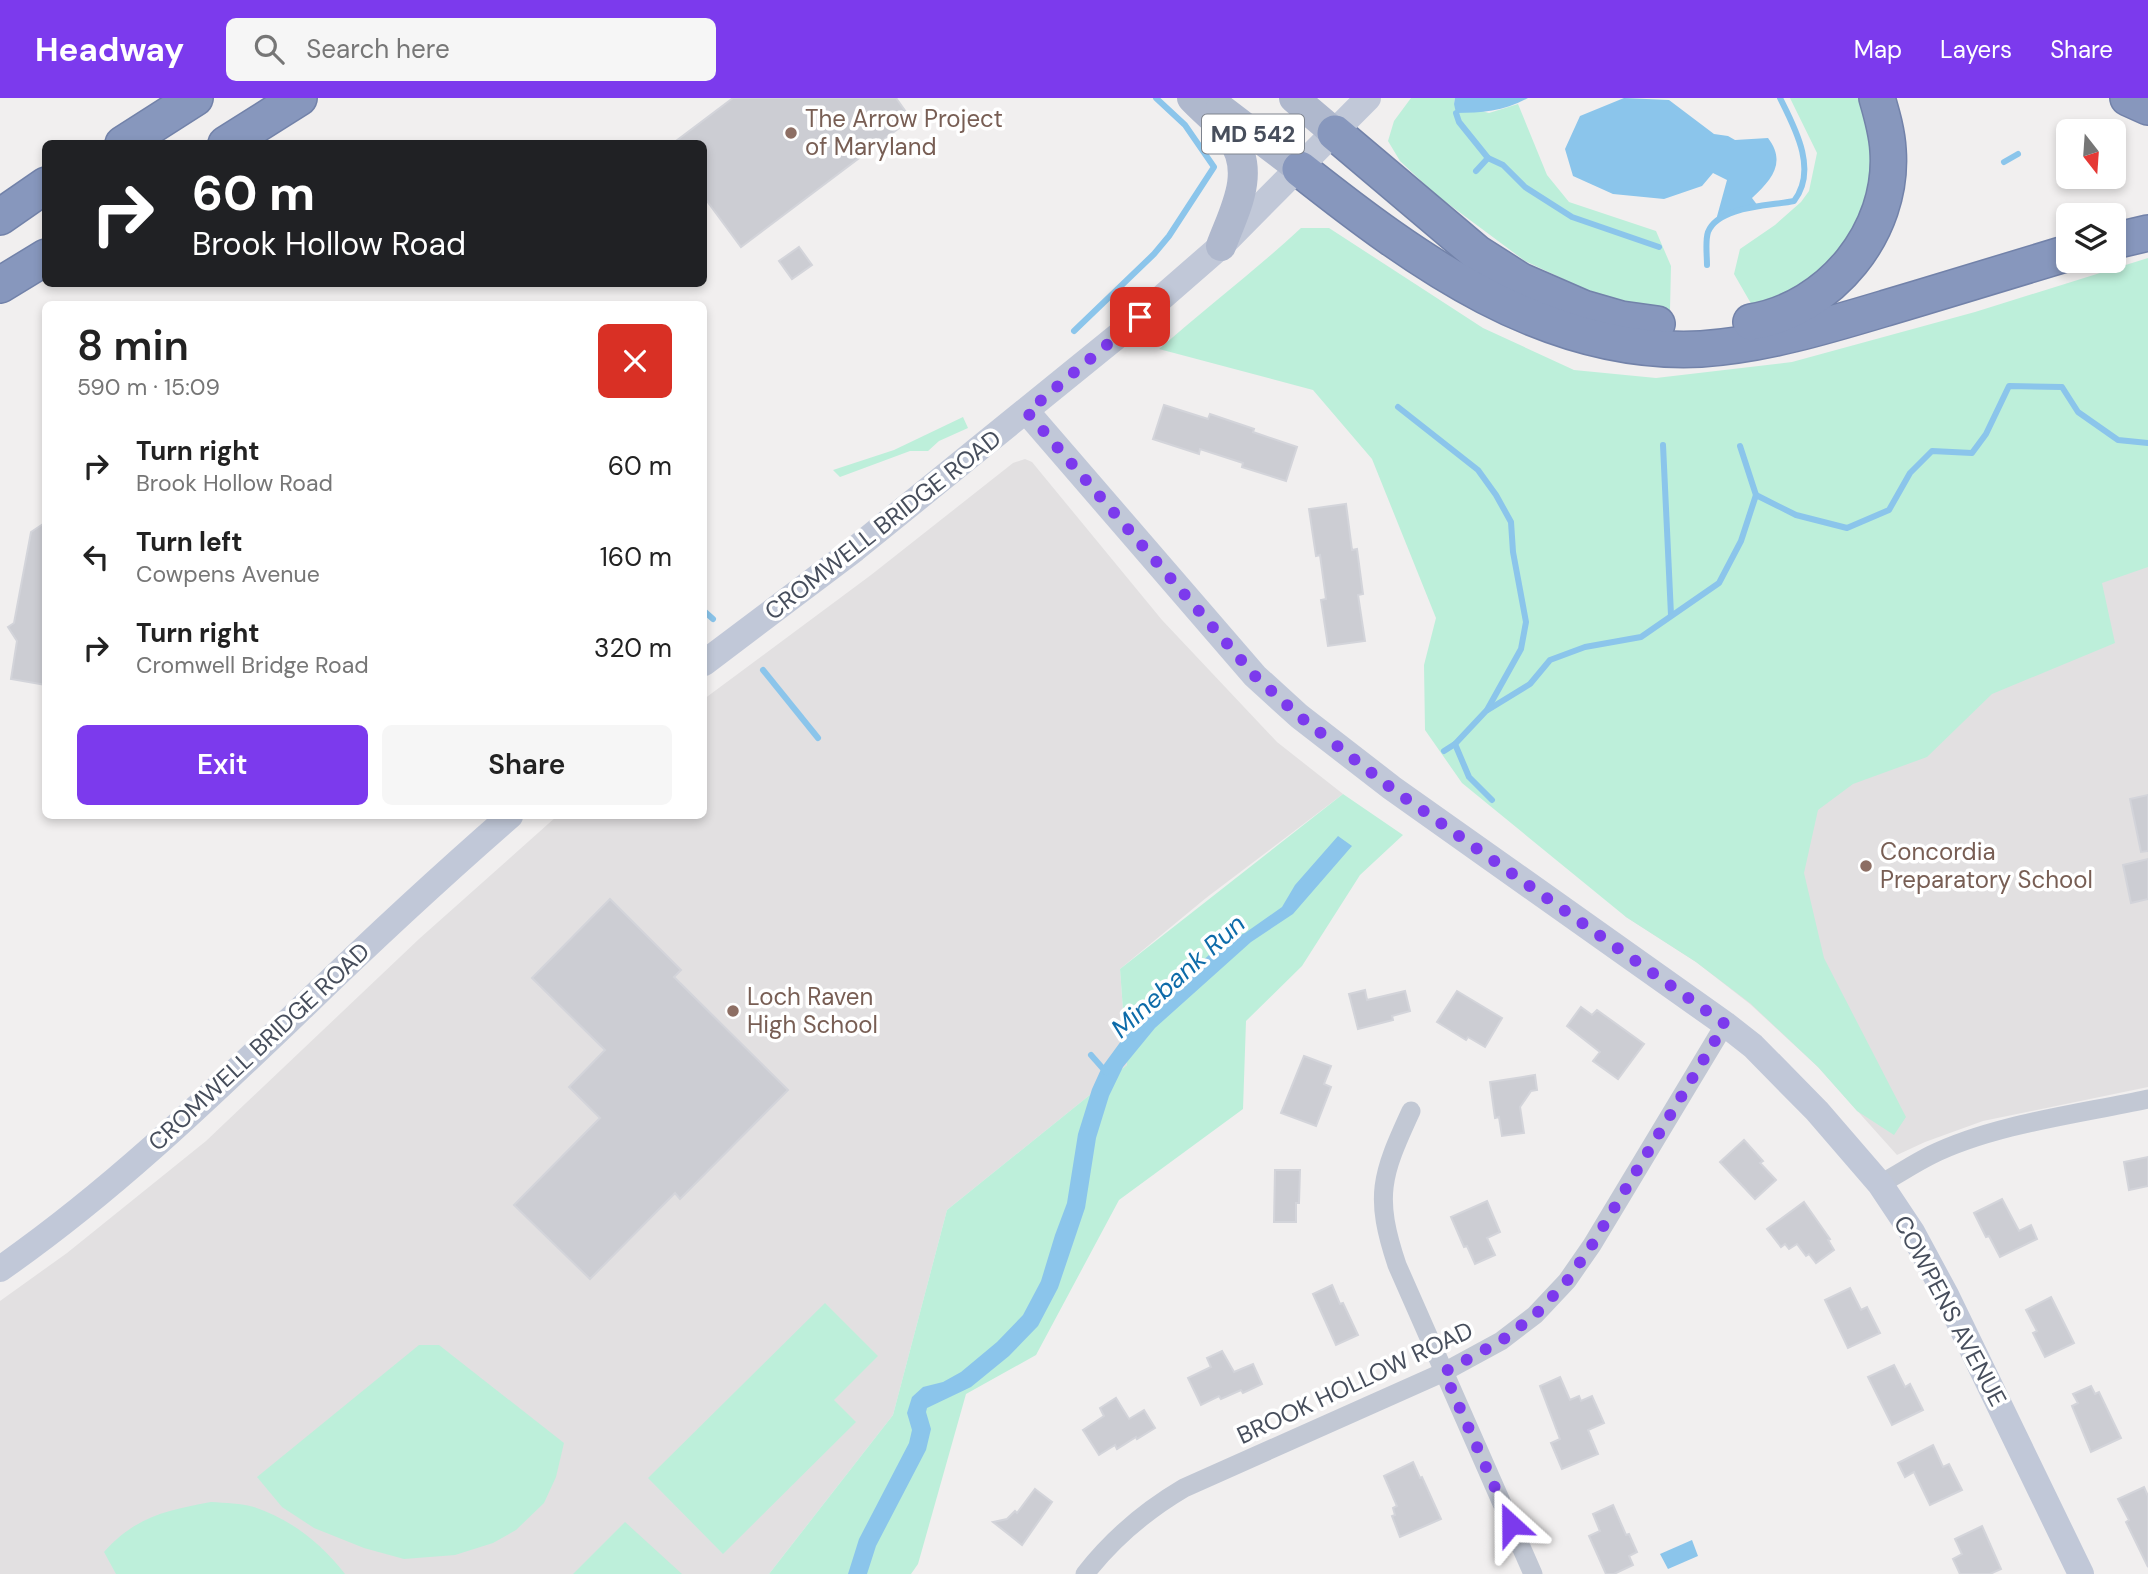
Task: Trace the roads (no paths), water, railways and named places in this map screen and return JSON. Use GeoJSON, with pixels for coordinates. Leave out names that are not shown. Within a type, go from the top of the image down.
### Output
{"type":"FeatureCollection","features":[{"type":"Feature","properties":{"kind":"highway"},"geometry":{"type":"LineString","coordinates":[[110,140],[169,98]]}},
{"type":"Feature","properties":{"kind":"highway"},"geometry":{"type":"LineString","coordinates":[[129,140],[195,98]]}},
{"type":"Feature","properties":{"kind":"highway"},"geometry":{"type":"LineString","coordinates":[[232,140],[299,98]]}},
{"type":"Feature","properties":{"kind":"highway"},"geometry":{"type":"LineString","coordinates":[[1335,133],[1477,253],[1521,281],[1551,296],[1621,319],[1656,324],[1723,327],[1780,315],[1808,301],[1851,264],[1868,238],[1880,209],[1886,183],[1889,152],[1877,98]]}},
{"type":"Feature","properties":{"kind":"highway"},"geometry":{"type":"LineString","coordinates":[[2128,98],[2148,107]]}},
{"type":"Feature","properties":{"kind":"highway"},"geometry":{"type":"LineString","coordinates":[[1300,169],[1382,234],[1469,289],[1512,310],[1578,333],[1626,344],[1668,349],[1701,349],[1755,341],[1851,318],[2056,257]]}},
{"type":"Feature","properties":{"kind":"highway"},"geometry":{"type":"LineString","coordinates":[[0,219],[42,188]]}},
{"type":"Feature","properties":{"kind":"highway"},"geometry":{"type":"LineString","coordinates":[[0,219],[42,194]]}},
{"type":"Feature","properties":{"kind":"highway"},"geometry":{"type":"LineString","coordinates":[[2126,238],[2148,233]]}},
{"type":"Feature","properties":{"kind":"highway"},"geometry":{"type":"LineString","coordinates":[[0,285],[42,259]]}},
{"type":"Feature","properties":{"kind":"main road"},"geometry":{"type":"LineString","coordinates":[[1192,98],[1230,137],[1239,151],[1244,169],[1242,189],[1222,246]]}},
{"type":"Feature","properties":{"kind":"main road","name":"MD 542"},"geometry":{"type":"LineString","coordinates":[[1207,98],[1300,169]]}},
{"type":"Feature","properties":{"kind":"main road","name":"MD 542"},"geometry":{"type":"LineString","coordinates":[[1294,98],[1335,133]]}},
{"type":"Feature","properties":{"kind":"street","name":"CROMWELL BRIDGE ROAD"},"geometry":{"type":"LineString","coordinates":[[707,661],[855,549],[1027,412],[1222,246],[1367,98]]}},
{"type":"Feature","properties":{"kind":"street","name":"COWPENS AVENUE"},"geometry":{"type":"LineString","coordinates":[[1027,412],[1255,676],[1299,716],[1382,781],[1725,1024],[1783,1075],[1880,1184],[1928,1259],[2081,1574]]}},
{"type":"Feature","properties":{"kind":"street","name":"CROMWELL BRIDGE ROAD"},"geometry":{"type":"LineString","coordinates":[[0,1269],[71,1216],[187,1117],[390,924],[507,819]]}},
{"type":"Feature","properties":{"kind":"street","name":"BROOK HOLLOW ROAD"},"geometry":{"type":"LineString","coordinates":[[1085,1574],[1123,1531],[1151,1507],[1184,1488],[1444,1372],[1501,1341],[1535,1315],[1567,1281],[1592,1245],[1725,1024]]}},
{"type":"Feature","properties":{"kind":"street"},"geometry":{"type":"LineString","coordinates":[[1880,1184],[1931,1155],[2000,1130],[2148,1099]]}},
{"type":"Feature","properties":{"kind":"street"},"geometry":{"type":"LineString","coordinates":[[1411,1111],[1391,1156],[1384,1184],[1382,1212],[1397,1265],[1533,1574]]}},
{"type":"Feature","properties":{"kind":"water"},"geometry":{"type":"Polygon","coordinates":[[[1455,98],[1528,98],[1493,110],[1456,113],[1455,98]]]}},
{"type":"Feature","properties":{"kind":"water"},"geometry":{"type":"Polygon","coordinates":[[[1624,98],[1669,100],[1714,134],[1735,140],[1768,138],[1774,147],[1776,163],[1770,178],[1752,198],[1758,206],[1716,220],[1727,180],[1713,173],[1702,186],[1664,199],[1613,194],[1573,176],[1565,149],[1580,116],[1624,98]]]}},
{"type":"Feature","properties":{"kind":"water","name":"Minebank Run"},"geometry":{"type":"Polygon","coordinates":[[[1338,836],[1352,846],[1293,914],[1251,942],[1155,1028],[1123,1067],[1109,1096],[1096,1138],[1085,1208],[1058,1288],[1038,1326],[1009,1356],[971,1387],[927,1408],[931,1429],[926,1450],[876,1546],[867,1574],[848,1574],[859,1539],[909,1443],[912,1430],[907,1413],[912,1397],[923,1387],[943,1382],[961,1372],[997,1342],[1023,1315],[1041,1281],[1067,1203],[1078,1134],[1102,1067],[1135,1022],[1221,944],[1245,933],[1282,907],[1295,885],[1338,836]]]}},
{"type":"Feature","properties":{"kind":"water"},"geometry":{"type":"Polygon","coordinates":[[[1692,1540],[1698,1556],[1668,1569],[1660,1554],[1692,1540]]]}},
{"type":"Feature","properties":{"kind":"waterway"},"geometry":{"type":"LineString","coordinates":[[1074,331],[1154,254],[1169,236],[1214,167],[1185,125],[1156,98]]}},
{"type":"Feature","properties":{"kind":"waterway"},"geometry":{"type":"LineString","coordinates":[[1707,265],[1707,236],[1714,223],[1733,212],[1794,201],[1801,189],[1804,176],[1802,149],[1780,98]]}},
{"type":"Feature","properties":{"kind":"waterway"},"geometry":{"type":"LineString","coordinates":[[1456,113],[1459,122],[1488,158],[1503,165],[1525,187],[1572,217],[1659,247]]}},
{"type":"Feature","properties":{"kind":"waterway"},"geometry":{"type":"LineString","coordinates":[[2004,162],[2018,154]]}},
{"type":"Feature","properties":{"kind":"waterway"},"geometry":{"type":"LineString","coordinates":[[1476,171],[1488,158]]}},
{"type":"Feature","properties":{"kind":"waterway","name":"Minebank Run"},"geometry":{"type":"LineString","coordinates":[[1444,751],[1455,744],[1486,711],[1530,684],[1550,660],[1585,647],[1641,637],[1719,583],[1741,541],[1756,495],[1796,515],[1847,528],[1889,510],[1910,473],[1932,451],[1972,453],[1986,434],[2009,386],[2062,387],[2078,412],[2118,440],[2148,443]]}},
{"type":"Feature","properties":{"kind":"waterway"},"geometry":{"type":"LineString","coordinates":[[1398,407],[1478,470],[1511,522],[1513,552],[1526,622],[1521,649],[1487,710]]}},
{"type":"Feature","properties":{"kind":"waterway"},"geometry":{"type":"LineString","coordinates":[[1663,445],[1671,615]]}},
{"type":"Feature","properties":{"kind":"waterway"},"geometry":{"type":"LineString","coordinates":[[1740,446],[1756,495]]}},
{"type":"Feature","properties":{"kind":"waterway"},"geometry":{"type":"LineString","coordinates":[[707,614],[713,619]]}},
{"type":"Feature","properties":{"kind":"waterway"},"geometry":{"type":"LineString","coordinates":[[763,670],[818,738]]}},
{"type":"Feature","properties":{"kind":"waterway"},"geometry":{"type":"LineString","coordinates":[[1455,744],[1469,777],[1492,800]]}},
{"type":"Feature","properties":{"kind":"waterway"},"geometry":{"type":"LineString","coordinates":[[1091,1055],[1106,1072]]}},
{"type":"Feature","properties":{"kind":"place","name":"The Arrow Project of Maryland"},"geometry":{"type":"Point","coordinates":[791,133]}},
{"type":"Feature","properties":{"kind":"place","name":"Concordia Preparatory School"},"geometry":{"type":"Point","coordinates":[1866,866]}},
{"type":"Feature","properties":{"kind":"place","name":"Loch Raven High School"},"geometry":{"type":"Point","coordinates":[733,1011]}}]}
